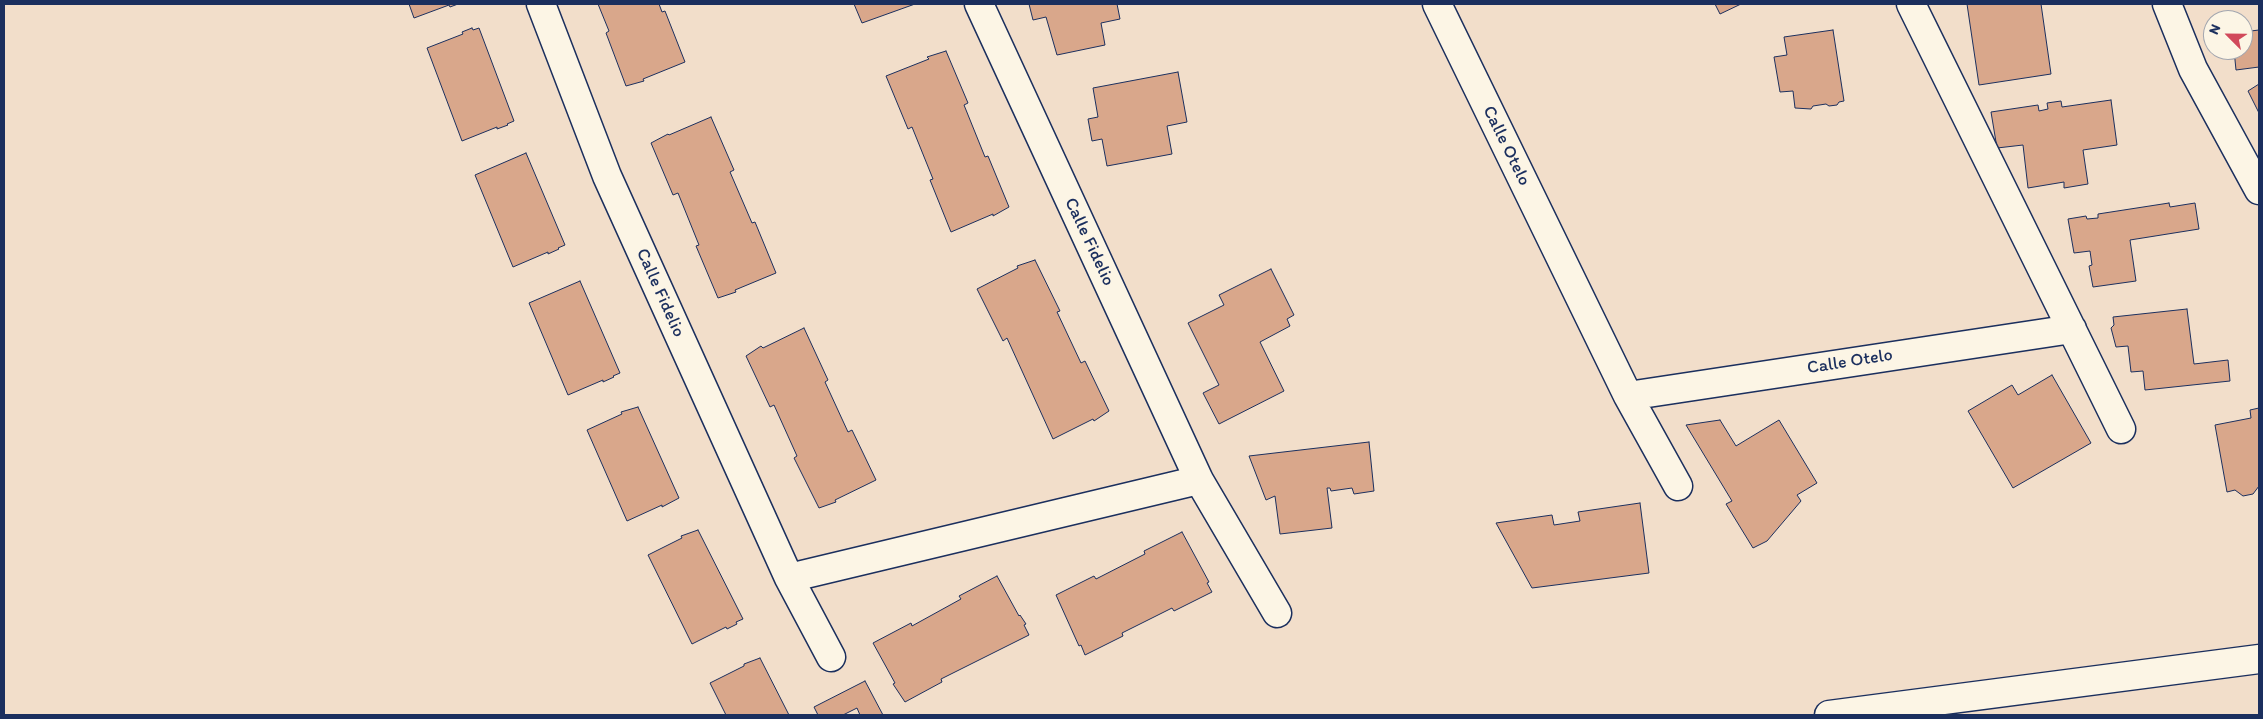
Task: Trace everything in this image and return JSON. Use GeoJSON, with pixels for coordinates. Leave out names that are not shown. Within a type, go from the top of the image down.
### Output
{"type":"FeatureCollection","features":[{"type":"Feature","properties":{"kind":"street","name":"Calle Fidelio"},"geometry":{"type":"LineString","coordinates":[[541,4],[607,176],[789,578],[831,657]]}},
{"type":"Feature","properties":{"kind":"street","name":"Calle Fidelio"},"geometry":{"type":"LineString","coordinates":[[979,4],[1199,480],[1277,613]]}},
{"type":"Feature","properties":{"kind":"street","name":"Calle Otelo"},"geometry":{"type":"LineString","coordinates":[[1437,4],[1628,396],[1678,486]]}},
{"type":"Feature","properties":{"kind":"street"},"geometry":{"type":"LineString","coordinates":[[1911,4],[2121,429]]}},
{"type":"Feature","properties":{"kind":"street"},"geometry":{"type":"LineString","coordinates":[[2167,4],[2193,69],[2259,190]]}},
{"type":"Feature","properties":{"kind":"street","name":"Calle Otelo"},"geometry":{"type":"LineString","coordinates":[[1628,396],[2072,329]]}},
{"type":"Feature","properties":{"kind":"street"},"geometry":{"type":"LineString","coordinates":[[789,578],[1199,480]]}},
{"type":"Feature","properties":{"kind":"street"},"geometry":{"type":"LineString","coordinates":[[1829,715],[2259,659]]}},
{"type":"Feature","properties":{"kind":"building"},"geometry":{"type":"Polygon","coordinates":[[[409,4],[458,4],[450,7],[449,5],[414,18],[409,4]]]}},
{"type":"Feature","properties":{"kind":"building"},"geometry":{"type":"Polygon","coordinates":[[[598,4],[659,4],[662,12],[665,11],[685,62],[643,79],[644,81],[626,86],[606,33],[609,31],[598,4]]]}},
{"type":"Feature","properties":{"kind":"building"},"geometry":{"type":"Polygon","coordinates":[[[854,4],[915,4],[862,23],[854,4]]]}},
{"type":"Feature","properties":{"kind":"building"},"geometry":{"type":"Polygon","coordinates":[[[1029,4],[1117,4],[1120,19],[1101,23],[1105,45],[1057,55],[1046,17],[1033,20],[1029,4]]]}},
{"type":"Feature","properties":{"kind":"building"},"geometry":{"type":"Polygon","coordinates":[[[1715,4],[1741,4],[1720,14],[1715,4]]]}},
{"type":"Feature","properties":{"kind":"building"},"geometry":{"type":"Polygon","coordinates":[[[1967,4],[2041,4],[2051,74],[1979,85],[1967,4]]]}},
{"type":"Feature","properties":{"kind":"building"},"geometry":{"type":"Polygon","coordinates":[[[472,28],[473,30],[479,28],[514,121],[508,125],[497,129],[497,127],[462,141],[427,48],[463,34],[462,32],[472,28]]]}},
{"type":"Feature","properties":{"kind":"building"},"geometry":{"type":"Polygon","coordinates":[[[1833,30],[1844,101],[1839,102],[1837,105],[1813,106],[1811,109],[1795,108],[1793,91],[1780,92],[1774,57],[1787,55],[1784,37],[1833,30]]]}},
{"type":"Feature","properties":{"kind":"building"},"geometry":{"type":"Polygon","coordinates":[[[2259,30],[2259,67],[2236,70],[2235,60],[2253,60],[2253,31],[2259,30]]]}},
{"type":"Feature","properties":{"kind":"building"},"geometry":{"type":"Polygon","coordinates":[[[946,51],[968,103],[964,105],[985,157],[988,156],[1009,207],[993,216],[993,214],[951,232],[930,180],[933,179],[912,127],[908,129],[886,76],[929,59],[927,57],[946,51]]]}},
{"type":"Feature","properties":{"kind":"building"},"geometry":{"type":"Polygon","coordinates":[[[1178,72],[1187,122],[1167,126],[1172,154],[1107,166],[1102,139],[1092,141],[1088,119],[1098,117],[1093,88],[1178,72]]]}},
{"type":"Feature","properties":{"kind":"building"},"geometry":{"type":"Polygon","coordinates":[[[2259,84],[2259,113],[2248,91],[2259,84]]]}},
{"type":"Feature","properties":{"kind":"building"},"geometry":{"type":"Polygon","coordinates":[[[2111,100],[2117,145],[2083,150],[2088,184],[2064,188],[2064,182],[2028,188],[2023,145],[1997,148],[1991,112],[2038,105],[2039,111],[2048,109],[2047,103],[2061,101],[2062,107],[2111,100]]]}},
{"type":"Feature","properties":{"kind":"building"},"geometry":{"type":"Polygon","coordinates":[[[711,117],[734,170],[730,172],[752,223],[755,222],[776,273],[735,290],[736,292],[718,298],[696,246],[699,245],[678,193],[673,195],[651,143],[711,117]]]}},
{"type":"Feature","properties":{"kind":"building"},"geometry":{"type":"Polygon","coordinates":[[[526,153],[565,245],[548,254],[548,252],[513,267],[475,175],[526,153]]]}},
{"type":"Feature","properties":{"kind":"building"},"geometry":{"type":"Polygon","coordinates":[[[2169,203],[2170,207],[2195,203],[2199,229],[2130,240],[2136,281],[2093,287],[2089,266],[2092,265],[2090,251],[2074,253],[2068,219],[2086,216],[2087,219],[2098,218],[2098,214],[2169,203]]]}},
{"type":"Feature","properties":{"kind":"building"},"geometry":{"type":"Polygon","coordinates":[[[1035,260],[1060,311],[1057,312],[1081,363],[1085,361],[1109,411],[1094,421],[1093,419],[1053,439],[1007,338],[1003,341],[977,289],[1018,268],[1017,266],[1035,260]]]}},
{"type":"Feature","properties":{"kind":"building"},"geometry":{"type":"Polygon","coordinates":[[[1271,269],[1294,315],[1287,319],[1290,326],[1260,342],[1284,391],[1219,424],[1203,393],[1219,385],[1188,323],[1224,305],[1219,295],[1271,269]]]}},
{"type":"Feature","properties":{"kind":"building"},"geometry":{"type":"Polygon","coordinates":[[[580,281],[620,373],[603,382],[603,380],[568,395],[529,303],[580,281]]]}},
{"type":"Feature","properties":{"kind":"building"},"geometry":{"type":"Polygon","coordinates":[[[2187,309],[2194,364],[2228,360],[2230,381],[2145,390],[2143,371],[2131,372],[2128,346],[2116,347],[2111,328],[2114,325],[2113,317],[2187,309]]]}},
{"type":"Feature","properties":{"kind":"building"},"geometry":{"type":"Polygon","coordinates":[[[804,328],[828,380],[825,382],[848,432],[852,430],[876,480],[835,500],[836,502],[819,508],[794,458],[797,456],[774,405],[770,407],[746,356],[761,346],[763,348],[804,328]]]}},
{"type":"Feature","properties":{"kind":"building"},"geometry":{"type":"Polygon","coordinates":[[[2052,375],[2091,443],[2013,488],[1968,411],[2012,385],[2018,395],[2052,375]]]}},
{"type":"Feature","properties":{"kind":"building"},"geometry":{"type":"Polygon","coordinates":[[[638,407],[679,498],[627,521],[587,430],[622,414],[621,412],[638,407]]]}},
{"type":"Feature","properties":{"kind":"building"},"geometry":{"type":"Polygon","coordinates":[[[2259,408],[2259,486],[2253,494],[2243,496],[2235,490],[2227,492],[2215,425],[2251,418],[2250,410],[2259,408]]]}},
{"type":"Feature","properties":{"kind":"building"},"geometry":{"type":"Polygon","coordinates":[[[1720,420],[1736,446],[1779,420],[1817,483],[1797,495],[1801,501],[1767,541],[1753,548],[1726,504],[1732,501],[1686,425],[1720,420]]]}},
{"type":"Feature","properties":{"kind":"building"},"geometry":{"type":"Polygon","coordinates":[[[1369,442],[1374,491],[1354,494],[1352,488],[1331,491],[1330,488],[1327,488],[1332,528],[1280,534],[1275,496],[1266,500],[1249,456],[1369,442]]]}},
{"type":"Feature","properties":{"kind":"building"},"geometry":{"type":"Polygon","coordinates":[[[1640,503],[1649,573],[1532,588],[1496,523],[1552,515],[1554,525],[1580,521],[1578,512],[1640,503]]]}},
{"type":"Feature","properties":{"kind":"building"},"geometry":{"type":"Polygon","coordinates":[[[698,530],[743,619],[727,629],[726,627],[692,644],[648,555],[682,538],[681,536],[698,530]]]}},
{"type":"Feature","properties":{"kind":"building"},"geometry":{"type":"Polygon","coordinates":[[[1182,532],[1209,582],[1207,583],[1212,592],[1174,611],[1172,608],[1122,633],[1123,636],[1085,655],[1056,595],[1094,576],[1096,579],[1145,554],[1144,551],[1182,532]]]}},
{"type":"Feature","properties":{"kind":"building"},"geometry":{"type":"Polygon","coordinates":[[[997,576],[1019,616],[1026,624],[1024,625],[1029,635],[941,679],[942,682],[905,702],[893,684],[895,683],[873,643],[911,623],[912,626],[961,599],[959,596],[997,576]]]}},
{"type":"Feature","properties":{"kind":"building"},"geometry":{"type":"Polygon","coordinates":[[[760,658],[789,715],[726,715],[710,683],[744,666],[744,664],[760,658]]]}},
{"type":"Feature","properties":{"kind":"building"},"geometry":{"type":"Polygon","coordinates":[[[865,681],[883,715],[860,715],[857,708],[843,715],[818,715],[814,707],[865,681]]]}}]}
